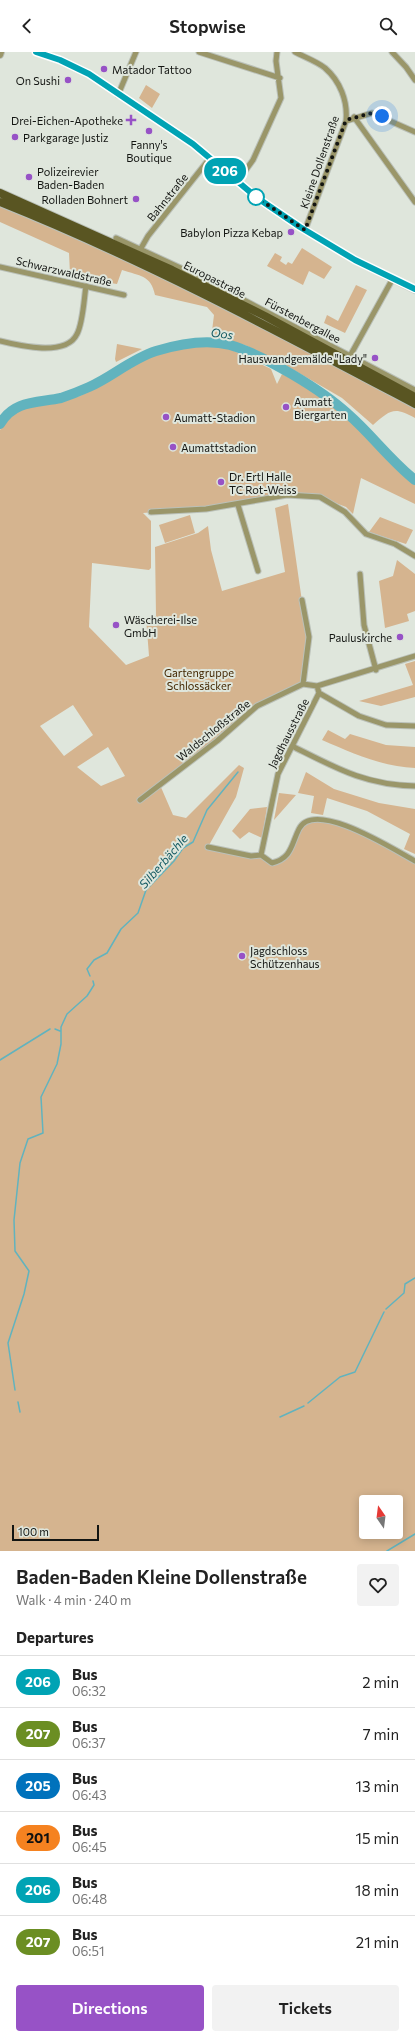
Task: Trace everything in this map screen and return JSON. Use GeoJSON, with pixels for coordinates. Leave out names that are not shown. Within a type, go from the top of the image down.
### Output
{"type":"FeatureCollection","features":[{"type":"Feature","properties":{"kind":"main road","name":"Europastraße"},"geometry":{"type":"LineString","coordinates":[[0,193],[172,270],[265,316],[415,396]]}},
{"type":"Feature","properties":{"kind":"main road","name":"Europastraße"},"geometry":{"type":"LineString","coordinates":[[0,202],[106,247],[199,290],[415,404]]}},
{"type":"Feature","properties":{"kind":"street"},"geometry":{"type":"LineString","coordinates":[[36,52],[75,67],[193,144],[237,182],[305,230],[355,260],[392,280],[415,290]]}},
{"type":"Feature","properties":{"kind":"street"},"geometry":{"type":"LineString","coordinates":[[199,52],[280,78]]}},
{"type":"Feature","properties":{"kind":"street"},"geometry":{"type":"LineString","coordinates":[[237,182],[253,160],[281,98],[280,78],[276,61],[277,52]]}},
{"type":"Feature","properties":{"kind":"street","name":"Kleine Dollenstraße"},"geometry":{"type":"LineString","coordinates":[[295,52],[325,68],[334,79],[346,103],[346,120],[305,230]]}},
{"type":"Feature","properties":{"kind":"street"},"geometry":{"type":"LineString","coordinates":[[392,52],[406,67],[415,80]]}},
{"type":"Feature","properties":{"kind":"street"},"geometry":{"type":"LineString","coordinates":[[118,95],[134,53]]}},
{"type":"Feature","properties":{"kind":"street"},"geometry":{"type":"LineString","coordinates":[[346,120],[372,113],[415,132]]}},
{"type":"Feature","properties":{"kind":"street"},"geometry":{"type":"LineString","coordinates":[[354,117],[415,202]]}},
{"type":"Feature","properties":{"kind":"street","name":"Bahnstraße"},"geometry":{"type":"LineString","coordinates":[[140,250],[148,236],[210,158]]}},
{"type":"Feature","properties":{"kind":"street","name":"Fürstenbergallee"},"geometry":{"type":"LineString","coordinates":[[116,238],[200,277],[415,390]]}},
{"type":"Feature","properties":{"kind":"street","name":"Schwarzwaldstraße"},"geometry":{"type":"LineString","coordinates":[[0,267],[124,295]]}},
{"type":"Feature","properties":{"kind":"street"},"geometry":{"type":"LineString","coordinates":[[350,356],[392,280]]}},
{"type":"Feature","properties":{"kind":"street"},"geometry":{"type":"LineString","coordinates":[[0,341],[49,348],[70,343],[78,334],[86,286]]}},
{"type":"Feature","properties":{"kind":"street"},"geometry":{"type":"LineString","coordinates":[[151,512],[172,509],[206,509],[238,505],[287,495],[320,497],[345,512],[366,534],[395,544],[415,556]]}},
{"type":"Feature","properties":{"kind":"street"},"geometry":{"type":"LineString","coordinates":[[238,505],[258,571]]}},
{"type":"Feature","properties":{"kind":"street"},"geometry":{"type":"LineString","coordinates":[[360,574],[364,625],[376,670]]}},
{"type":"Feature","properties":{"kind":"street","name":"Jagdhausstraße"},"geometry":{"type":"LineString","coordinates":[[302,600],[309,637],[303,684],[317,686],[376,670],[415,656]]}},
{"type":"Feature","properties":{"kind":"street","name":"Waldschloßstraße"},"geometry":{"type":"LineString","coordinates":[[140,800],[211,745],[257,706],[303,684]]}},
{"type":"Feature","properties":{"kind":"street","name":"Jagdhausstraße"},"geometry":{"type":"LineString","coordinates":[[261,855],[278,774],[320,693],[317,686]]}},
{"type":"Feature","properties":{"kind":"street"},"geometry":{"type":"LineString","coordinates":[[320,693],[360,716],[386,725],[415,726]]}},
{"type":"Feature","properties":{"kind":"street"},"geometry":{"type":"LineString","coordinates":[[292,746],[368,781],[415,786]]}},
{"type":"Feature","properties":{"kind":"street"},"geometry":{"type":"LineString","coordinates":[[208,847],[251,856],[261,855],[272,863],[282,861],[288,854],[300,827],[307,821],[318,819],[360,831],[415,861]]}},
{"type":"Feature","properties":{"kind":"green space"},"geometry":{"type":"Polygon","coordinates":[[[146,85],[160,94],[152,108],[139,98],[146,85]]]}},
{"type":"Feature","properties":{"kind":"green space"},"geometry":{"type":"Polygon","coordinates":[[[0,205],[160,275],[415,408],[415,418],[402,412],[392,411],[373,425],[342,398],[287,366],[245,345],[211,339],[214,315],[207,307],[155,295],[151,284],[144,277],[122,270],[117,284],[87,279],[70,274],[69,253],[0,222],[0,205]]]}},
{"type":"Feature","properties":{"kind":"green space"},"geometry":{"type":"Polygon","coordinates":[[[302,248],[332,267],[324,279],[309,271],[303,285],[267,266],[275,253],[282,257],[280,261],[286,265],[288,262],[292,264],[302,248]]]}},
{"type":"Feature","properties":{"kind":"green space"},"geometry":{"type":"Polygon","coordinates":[[[356,285],[367,290],[345,333],[324,323],[327,315],[338,321],[356,285]]]}},
{"type":"Feature","properties":{"kind":"green space"},"geometry":{"type":"Polygon","coordinates":[[[117,344],[142,349],[116,362],[117,344]]]}},
{"type":"Feature","properties":{"kind":"green space","name":"Gartengruppe Schlossäcker"},"geometry":{"type":"Polygon","coordinates":[[[204,345],[228,348],[271,369],[277,384],[282,374],[316,393],[339,410],[355,424],[387,460],[405,476],[415,482],[415,504],[361,478],[353,514],[346,507],[320,497],[297,495],[238,505],[143,513],[151,521],[151,568],[149,570],[92,563],[89,627],[126,665],[149,656],[146,617],[156,616],[155,547],[198,533],[208,526],[211,550],[222,591],[285,572],[275,508],[288,504],[307,636],[300,683],[252,707],[216,737],[217,741],[160,785],[173,815],[186,818],[239,765],[244,768],[236,797],[208,847],[261,855],[272,863],[282,861],[300,827],[318,819],[345,826],[415,861],[415,1551],[0,1551],[0,430],[13,411],[80,396],[153,355],[175,348],[204,345]],[[73,705],[40,726],[64,756],[93,735],[73,705]],[[108,747],[77,767],[101,786],[125,776],[108,747]]]}},
{"type":"Feature","properties":{"kind":"green space"},"geometry":{"type":"Polygon","coordinates":[[[190,515],[195,533],[165,543],[159,525],[190,515]]]}},
{"type":"Feature","properties":{"kind":"green space"},"geometry":{"type":"Polygon","coordinates":[[[380,517],[413,530],[406,544],[369,532],[380,517]]]}},
{"type":"Feature","properties":{"kind":"green space"},"geometry":{"type":"Polygon","coordinates":[[[397,560],[415,574],[415,611],[407,614],[409,621],[385,628],[379,581],[393,576],[397,560]]]}},
{"type":"Feature","properties":{"kind":"green space"},"geometry":{"type":"Polygon","coordinates":[[[415,661],[415,697],[381,706],[359,701],[413,685],[405,664],[415,661]]]}},
{"type":"Feature","properties":{"kind":"green space"},"geometry":{"type":"Polygon","coordinates":[[[328,730],[345,739],[350,734],[386,745],[415,747],[415,768],[379,762],[322,740],[328,730]]]}},
{"type":"Feature","properties":{"kind":"green space"},"geometry":{"type":"Polygon","coordinates":[[[306,772],[334,789],[379,803],[415,809],[415,854],[404,849],[410,834],[367,811],[327,798],[323,815],[311,813],[314,796],[298,793],[306,772]]]}},
{"type":"Feature","properties":{"kind":"green space"},"geometry":{"type":"Polygon","coordinates":[[[279,793],[296,795],[274,820],[279,793]]]}},
{"type":"Feature","properties":{"kind":"green space"},"geometry":{"type":"Polygon","coordinates":[[[267,807],[262,838],[249,832],[240,839],[232,831],[250,809],[267,807]]]}},
{"type":"Feature","properties":{"kind":"waterway","name":"Oos"},"geometry":{"type":"LineString","coordinates":[[0,424],[6,416],[19,407],[35,402],[61,398],[79,391],[97,383],[147,354],[174,346],[193,343],[221,343],[244,350],[259,357],[292,374],[323,394],[357,422],[397,464],[415,480]]}},
{"type":"Feature","properties":{"kind":"waterway","name":"Silberbächle"},"geometry":{"type":"LineString","coordinates":[[90,976],[87,969],[94,960],[107,953],[121,929],[138,913],[146,890],[174,861],[183,848],[193,842],[207,810],[238,772]]}},
{"type":"Feature","properties":{"kind":"waterway"},"geometry":{"type":"LineString","coordinates":[[15,1390],[8,1343],[24,1294],[29,1271],[15,1251],[14,1220],[20,1163],[28,1139],[43,1133],[41,1097],[57,1064],[61,1044],[61,1027],[67,1014],[87,996],[94,985],[93,981]]}},
{"type":"Feature","properties":{"kind":"waterway","name":"Silberbächle"},"geometry":{"type":"LineString","coordinates":[[0,1060],[50,1029]]}},
{"type":"Feature","properties":{"kind":"waterway","name":"Silberbächle"},"geometry":{"type":"LineString","coordinates":[[55,1029],[60,1031]]}},
{"type":"Feature","properties":{"kind":"waterway"},"geometry":{"type":"LineString","coordinates":[[386,1309],[404,1293],[405,1284],[415,1278]]}},
{"type":"Feature","properties":{"kind":"waterway"},"geometry":{"type":"LineString","coordinates":[[308,1403],[340,1377],[355,1372],[384,1312]]}},
{"type":"Feature","properties":{"kind":"waterway"},"geometry":{"type":"LineString","coordinates":[[18,1402],[20,1412]]}},
{"type":"Feature","properties":{"kind":"waterway"},"geometry":{"type":"LineString","coordinates":[[280,1417],[304,1406]]}},
{"type":"Feature","properties":{"kind":"waterway"},"geometry":{"type":"LineString","coordinates":[[387,1551],[415,1534]]}},
{"type":"Feature","properties":{"kind":"bus line","name":"206"},"geometry":{"type":"LineString","coordinates":[[36,52],[60,60],[89,74],[193,144],[256,197],[300,227],[332,247],[392,280],[415,289]]}},
{"type":"Feature","properties":{"kind":"place","name":"Matador Tattoo"},"geometry":{"type":"Point","coordinates":[104,69]}},
{"type":"Feature","properties":{"kind":"place","name":"On Sushi"},"geometry":{"type":"Point","coordinates":[68,80]}},
{"type":"Feature","properties":{"kind":"place","name":"Drei-Eichen-Apotheke"},"geometry":{"type":"Point","coordinates":[131,120]}},
{"type":"Feature","properties":{"kind":"place","name":"Fanny's Boutique"},"geometry":{"type":"Point","coordinates":[149,131]}},
{"type":"Feature","properties":{"kind":"place","name":"Parkgarage Justiz"},"geometry":{"type":"Point","coordinates":[15,137]}},
{"type":"Feature","properties":{"kind":"place","name":"Polizeirevier Baden-Baden"},"geometry":{"type":"Point","coordinates":[29,177]}},
{"type":"Feature","properties":{"kind":"place","name":"Rolladen Bohnert"},"geometry":{"type":"Point","coordinates":[136,199]}},
{"type":"Feature","properties":{"kind":"place","name":"Babylon Pizza Kebap"},"geometry":{"type":"Point","coordinates":[291,232]}},
{"type":"Feature","properties":{"kind":"place","name":"Hauswandgemälde \"Lady\""},"geometry":{"type":"Point","coordinates":[375,358]}},
{"type":"Feature","properties":{"kind":"place","name":"Aumatt Biergarten"},"geometry":{"type":"Point","coordinates":[286,407]}},
{"type":"Feature","properties":{"kind":"place","name":"Aumatt-Stadion"},"geometry":{"type":"Point","coordinates":[166,417]}},
{"type":"Feature","properties":{"kind":"place","name":"Aumattstadion"},"geometry":{"type":"Point","coordinates":[173,447]}},
{"type":"Feature","properties":{"kind":"place","name":"Dr. Ertl Halle TC Rot-Weiss"},"geometry":{"type":"Point","coordinates":[221,482]}},
{"type":"Feature","properties":{"kind":"place","name":"Wäscherei-Ilse GmbH"},"geometry":{"type":"Point","coordinates":[116,625]}},
{"type":"Feature","properties":{"kind":"place","name":"Pauluskirche"},"geometry":{"type":"Point","coordinates":[400,637]}},
{"type":"Feature","properties":{"kind":"place","name":"Jagdschloss Schützenhaus"},"geometry":{"type":"Point","coordinates":[242,956]}},
{"type":"Feature","properties":{"kind":"route"},"geometry":{"type":"LineString","coordinates":[[256,197],[305,230],[346,120],[372,113],[382,116]]}}]}
